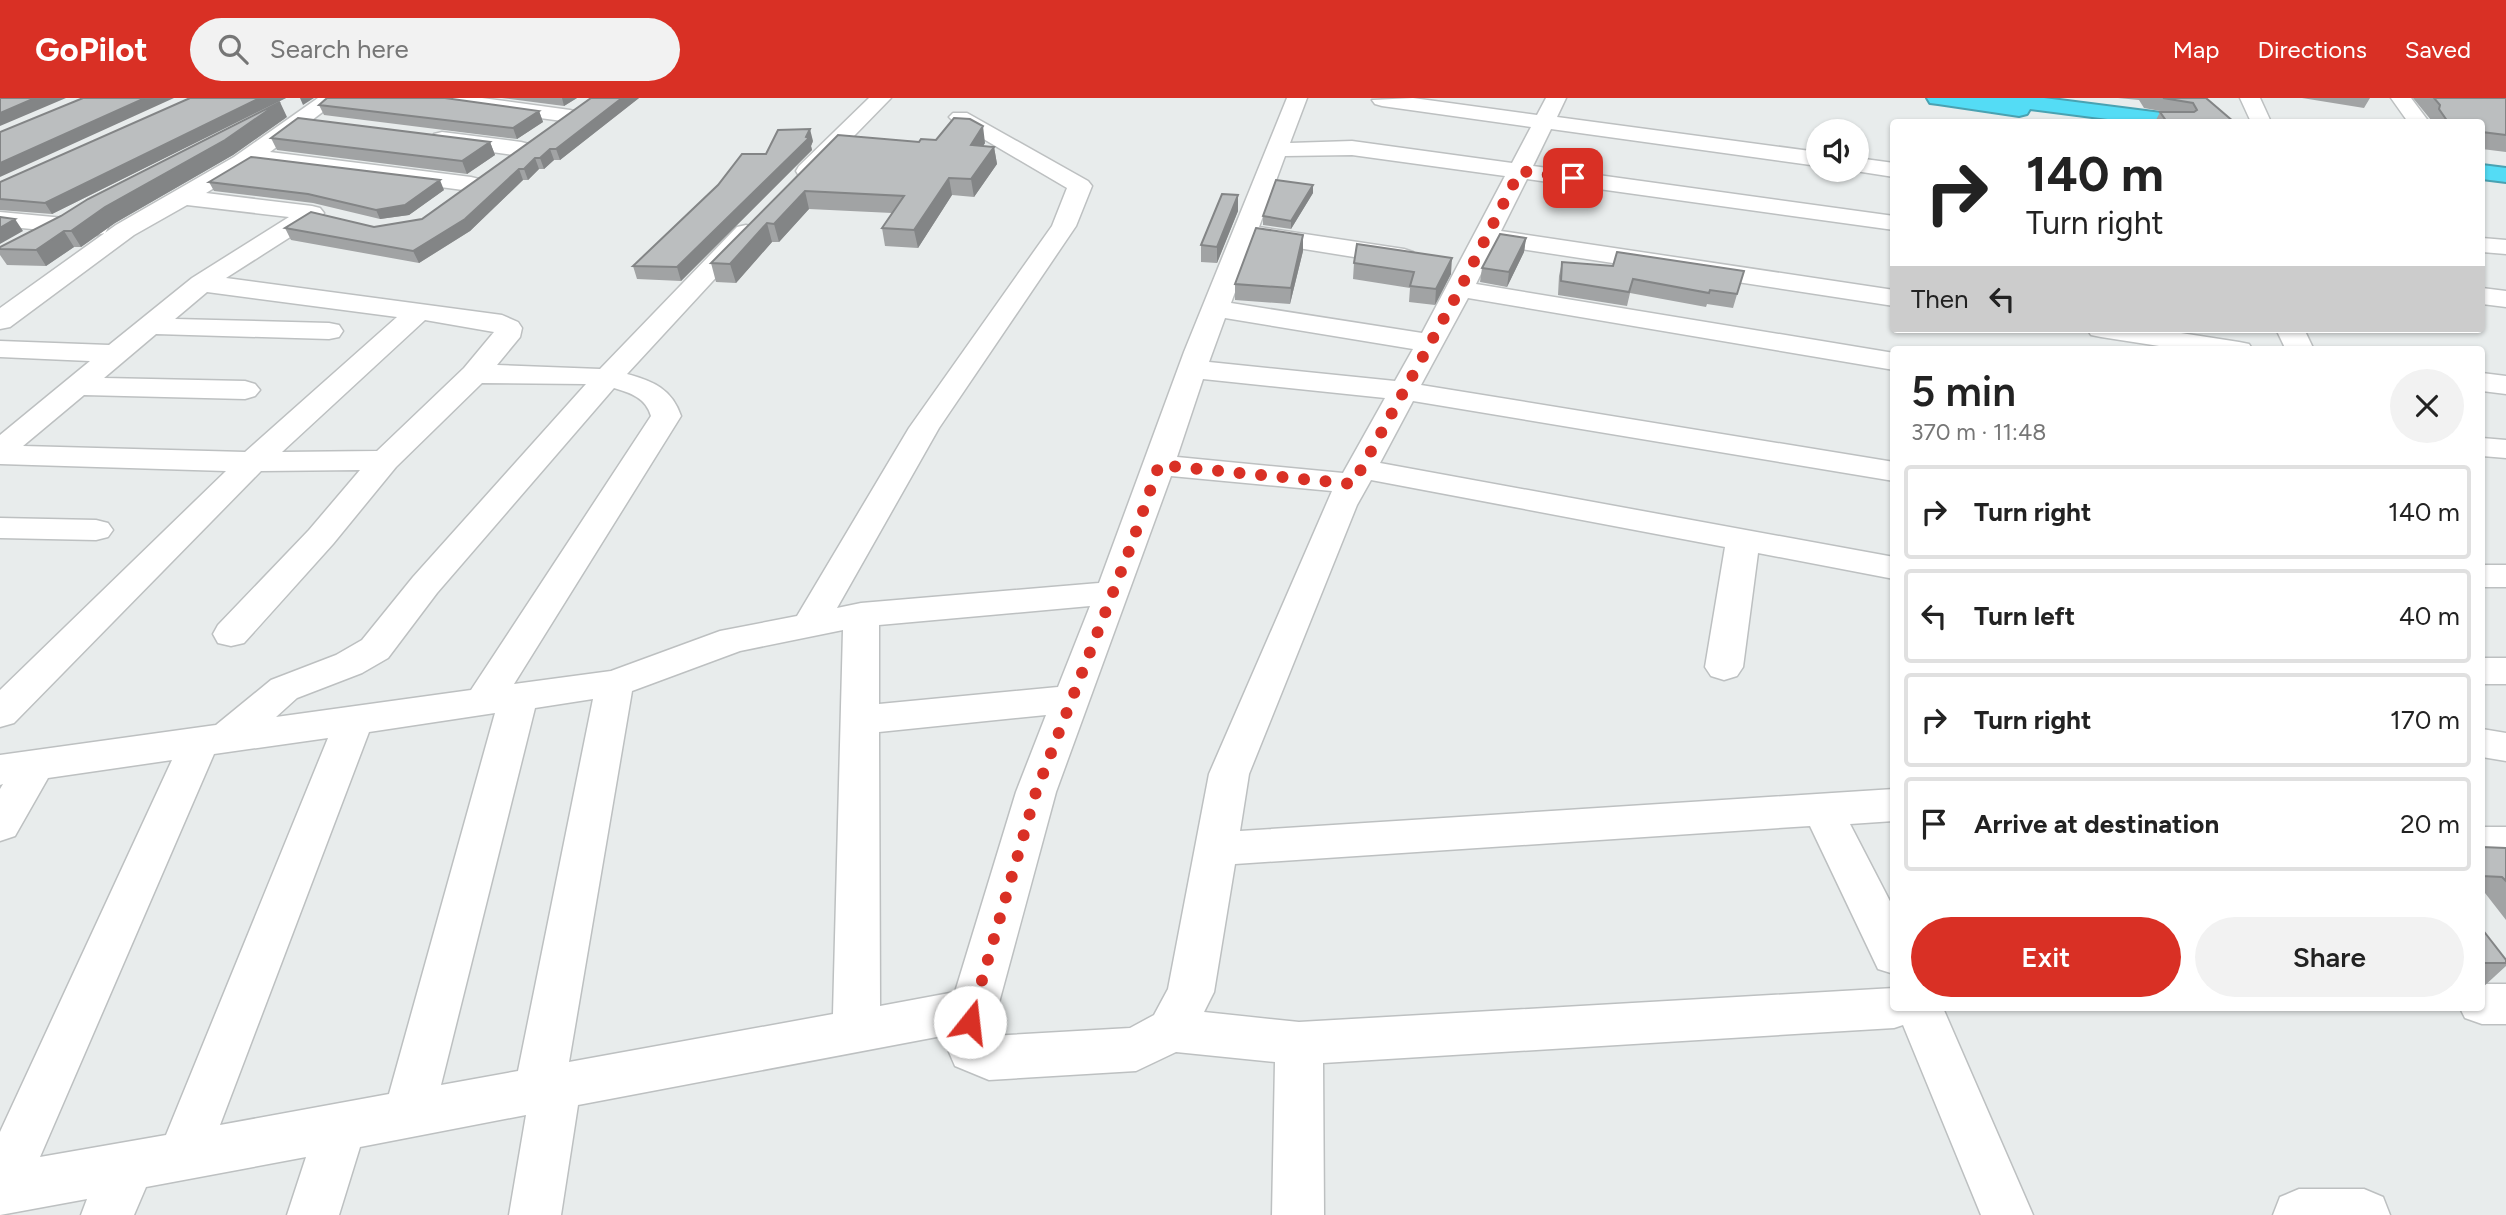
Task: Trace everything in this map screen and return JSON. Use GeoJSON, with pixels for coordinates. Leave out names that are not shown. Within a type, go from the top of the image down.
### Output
{"type":"FeatureCollection","features":[{"type":"Feature","properties":{"kind":"highway"},"geometry":{"type":"LineString","coordinates":[[1938,98],[2096,119]]}},
{"type":"Feature","properties":{"kind":"highway"},"geometry":{"type":"LineString","coordinates":[[1996,98],[2044,101],[2158,119]]}},
{"type":"Feature","properties":{"kind":"highway"},"geometry":{"type":"LineString","coordinates":[[2485,166],[2506,169]]}},
{"type":"Feature","properties":{"kind":"highway"},"geometry":{"type":"LineString","coordinates":[[2485,172],[2506,175]]}},
{"type":"Feature","properties":{"kind":"street"},"geometry":{"type":"LineString","coordinates":[[271,114],[300,109],[331,98]]}},
{"type":"Feature","properties":{"kind":"street"},"geometry":{"type":"LineString","coordinates":[[436,98],[579,110],[450,200]]}},
{"type":"Feature","properties":{"kind":"street"},"geometry":{"type":"LineString","coordinates":[[0,1190],[213,740],[284,689],[349,664],[375,649],[425,585],[608,377],[776,202],[881,98]]}},
{"type":"Feature","properties":{"kind":"street"},"geometry":{"type":"LineString","coordinates":[[809,625],[924,428],[1064,226],[1080,186],[956,122],[976,98]]}},
{"type":"Feature","properties":{"kind":"street"},"geometry":{"type":"LineString","coordinates":[[1297,98],[1192,369],[1113,593],[1036,792],[966,1036],[972,1051],[989,1058],[1136,1049],[1171,1030],[1191,992],[1229,774],[1341,505],[1430,343],[1452,270],[1487,236],[1550,110]]}},
{"type":"Feature","properties":{"kind":"street"},"geometry":{"type":"LineString","coordinates":[[2250,98],[2260,119]]}},
{"type":"Feature","properties":{"kind":"street"},"geometry":{"type":"LineString","coordinates":[[2404,99],[2416,119]]}},
{"type":"Feature","properties":{"kind":"street"},"geometry":{"type":"LineString","coordinates":[[1382,100],[1550,110],[1806,157]]}},
{"type":"Feature","properties":{"kind":"street"},"geometry":{"type":"LineString","coordinates":[[300,109],[324,124]]}},
{"type":"Feature","properties":{"kind":"street"},"geometry":{"type":"LineString","coordinates":[[0,321],[125,230],[250,156],[300,109]]}},
{"type":"Feature","properties":{"kind":"street"},"geometry":{"type":"LineString","coordinates":[[416,136],[521,149]]}},
{"type":"Feature","properties":{"kind":"street"},"geometry":{"type":"LineString","coordinates":[[1278,150],[1352,148],[1890,222]]}},
{"type":"Feature","properties":{"kind":"street"},"geometry":{"type":"LineString","coordinates":[[250,156],[471,184]]}},
{"type":"Feature","properties":{"kind":"street"},"geometry":{"type":"LineString","coordinates":[[1869,167],[1890,169]]}},
{"type":"Feature","properties":{"kind":"street"},"geometry":{"type":"LineString","coordinates":[[0,450],[201,283],[323,216],[183,197]]}},
{"type":"Feature","properties":{"kind":"street"},"geometry":{"type":"LineString","coordinates":[[23,244],[88,207]]}},
{"type":"Feature","properties":{"kind":"street"},"geometry":{"type":"LineString","coordinates":[[0,219],[125,230]]}},
{"type":"Feature","properties":{"kind":"street"},"geometry":{"type":"LineString","coordinates":[[1246,232],[1452,270],[1890,361]]}},
{"type":"Feature","properties":{"kind":"street"},"geometry":{"type":"LineString","coordinates":[[1487,236],[1890,297]]}},
{"type":"Feature","properties":{"kind":"street"},"geometry":{"type":"LineString","coordinates":[[2485,245],[2506,247]]}},
{"type":"Feature","properties":{"kind":"street"},"geometry":{"type":"LineString","coordinates":[[201,283],[492,321],[508,328],[506,337],[474,374],[385,460],[321,537],[231,634]]}},
{"type":"Feature","properties":{"kind":"street"},"geometry":{"type":"LineString","coordinates":[[2485,296],[2506,299]]}},
{"type":"Feature","properties":{"kind":"street"},"geometry":{"type":"LineString","coordinates":[[1215,308],[1430,343]]}},
{"type":"Feature","properties":{"kind":"street"},"geometry":{"type":"LineString","coordinates":[[0,713],[253,462],[418,312]]}},
{"type":"Feature","properties":{"kind":"street"},"geometry":{"type":"LineString","coordinates":[[150,326],[329,331]]}},
{"type":"Feature","properties":{"kind":"street"},"geometry":{"type":"LineString","coordinates":[[2127,333],[2213,346]]}},
{"type":"Feature","properties":{"kind":"street"},"geometry":{"type":"LineString","coordinates":[[0,349],[117,354]]}},
{"type":"Feature","properties":{"kind":"street"},"geometry":{"type":"LineString","coordinates":[[1192,369],[1404,391],[1890,471]]}},
{"type":"Feature","properties":{"kind":"street"},"geometry":{"type":"LineString","coordinates":[[408,1114],[501,699],[666,416],[663,404],[652,393],[608,377],[474,374]]}},
{"type":"Feature","properties":{"kind":"street"},"geometry":{"type":"LineString","coordinates":[[2485,382],[2506,385]]}},
{"type":"Feature","properties":{"kind":"street"},"geometry":{"type":"LineString","coordinates":[[78,386],[245,390]]}},
{"type":"Feature","properties":{"kind":"street"},"geometry":{"type":"LineString","coordinates":[[2485,447],[2506,449]]}},
{"type":"Feature","properties":{"kind":"street"},"geometry":{"type":"LineString","coordinates":[[0,455],[253,462],[385,460]]}},
{"type":"Feature","properties":{"kind":"street"},"geometry":{"type":"LineString","coordinates":[[1159,465],[1357,477],[1742,540],[1890,567]]}},
{"type":"Feature","properties":{"kind":"street"},"geometry":{"type":"LineString","coordinates":[[0,528],[96,530]]}},
{"type":"Feature","properties":{"kind":"street"},"geometry":{"type":"LineString","coordinates":[[1724,667],[1742,540]]}},
{"type":"Feature","properties":{"kind":"street"},"geometry":{"type":"LineString","coordinates":[[2485,576],[2506,576]]}},
{"type":"Feature","properties":{"kind":"street"},"geometry":{"type":"LineString","coordinates":[[0,825],[18,768],[615,683],[733,640],[861,615],[1113,593]]}},
{"type":"Feature","properties":{"kind":"street"},"geometry":{"type":"LineString","coordinates":[[856,1031],[861,615]]}},
{"type":"Feature","properties":{"kind":"street"},"geometry":{"type":"LineString","coordinates":[[2485,671],[2506,671]]}},
{"type":"Feature","properties":{"kind":"street"},"geometry":{"type":"LineString","coordinates":[[535,1215],[548,1088],[615,683]]}},
{"type":"Feature","properties":{"kind":"street"},"geometry":{"type":"LineString","coordinates":[[860,720],[1072,699]]}},
{"type":"Feature","properties":{"kind":"street"},"geometry":{"type":"LineString","coordinates":[[183,1156],[354,720]]}},
{"type":"Feature","properties":{"kind":"street"},"geometry":{"type":"LineString","coordinates":[[2485,744],[2506,747]]}},
{"type":"Feature","properties":{"kind":"street"},"geometry":{"type":"LineString","coordinates":[[1214,849],[1890,805]]}},
{"type":"Feature","properties":{"kind":"street"},"geometry":{"type":"LineString","coordinates":[[1822,810],[1890,947]]}},
{"type":"Feature","properties":{"kind":"street"},"geometry":{"type":"LineString","coordinates":[[2485,844],[2506,844]]}},
{"type":"Feature","properties":{"kind":"street"},"geometry":{"type":"LineString","coordinates":[[2485,1004],[2506,1004]]}},
{"type":"Feature","properties":{"kind":"street"},"geometry":{"type":"LineString","coordinates":[[1171,1030],[1298,1043],[1890,1008]]}},
{"type":"Feature","properties":{"kind":"street"},"geometry":{"type":"LineString","coordinates":[[0,1190],[974,1009]]}},
{"type":"Feature","properties":{"kind":"street"},"geometry":{"type":"LineString","coordinates":[[1921,1011],[2007,1215]]}},
{"type":"Feature","properties":{"kind":"street"},"geometry":{"type":"LineString","coordinates":[[1298,1043],[1298,1215]]}},
{"type":"Feature","properties":{"kind":"street"},"geometry":{"type":"LineString","coordinates":[[313,1215],[341,1126]]}},
{"type":"Feature","properties":{"kind":"street"},"geometry":{"type":"LineString","coordinates":[[107,1215],[130,1166]]}},
{"type":"Feature","properties":{"kind":"street"},"geometry":{"type":"LineString","coordinates":[[2299,1215],[2364,1215]]}},
{"type":"Feature","properties":{"kind":"building"},"geometry":{"type":"Polygon","coordinates":[[[0,98],[35,98],[0,113],[0,98]]]}},
{"type":"Feature","properties":{"kind":"building"},"geometry":{"type":"Polygon","coordinates":[[[83,98],[145,98],[0,163],[0,132],[83,98]]]}},
{"type":"Feature","properties":{"kind":"building"},"geometry":{"type":"Polygon","coordinates":[[[190,98],[260,98],[45,203],[0,199],[0,182],[190,98]]]}},
{"type":"Feature","properties":{"kind":"building"},"geometry":{"type":"Polygon","coordinates":[[[327,98],[445,98],[539,111],[513,128],[319,105],[327,98]]]}},
{"type":"Feature","properties":{"kind":"building"},"geometry":{"type":"Polygon","coordinates":[[[591,98],[622,98],[556,149],[550,149],[524,169],[519,169],[465,219],[413,251],[285,228],[311,212],[374,227],[422,219],[591,98]]]}},
{"type":"Feature","properties":{"kind":"building"},"geometry":{"type":"Polygon","coordinates":[[[2163,98],[2206,98],[2230,119],[2165,119],[2160,112],[2194,112],[2197,110],[2193,103],[2163,98]]]}},
{"type":"Feature","properties":{"kind":"building"},"geometry":{"type":"Polygon","coordinates":[[[2434,98],[2506,98],[2506,135],[2485,132],[2485,119],[2446,119],[2439,109],[2440,105],[2434,98]]]}},
{"type":"Feature","properties":{"kind":"building"},"geometry":{"type":"Polygon","coordinates":[[[280,102],[225,140],[105,207],[71,231],[64,231],[36,250],[0,249],[88,199],[280,102]]]}},
{"type":"Feature","properties":{"kind":"building"},"geometry":{"type":"Polygon","coordinates":[[[298,118],[490,142],[462,161],[271,138],[298,118]]]}},
{"type":"Feature","properties":{"kind":"building"},"geometry":{"type":"Polygon","coordinates":[[[954,118],[970,119],[983,126],[971,145],[994,147],[971,179],[949,178],[914,230],[882,228],[904,196],[805,191],[774,224],[767,223],[730,264],[711,263],[838,135],[919,142],[921,139],[936,140],[954,118]]]}},
{"type":"Feature","properties":{"kind":"building"},"geometry":{"type":"Polygon","coordinates":[[[810,129],[806,137],[809,138],[677,267],[633,266],[718,185],[742,154],[766,154],[778,130],[810,129]]]}},
{"type":"Feature","properties":{"kind":"building"},"geometry":{"type":"Polygon","coordinates":[[[251,157],[440,180],[405,205],[376,210],[308,194],[209,182],[251,157]]]}},
{"type":"Feature","properties":{"kind":"building"},"geometry":{"type":"Polygon","coordinates":[[[1276,180],[1313,185],[1291,221],[1263,216],[1276,180]]]}},
{"type":"Feature","properties":{"kind":"building"},"geometry":{"type":"Polygon","coordinates":[[[1222,194],[1238,195],[1217,247],[1201,245],[1222,194]]]}},
{"type":"Feature","properties":{"kind":"building"},"geometry":{"type":"Polygon","coordinates":[[[0,217],[15,219],[0,228],[0,217]]]}},
{"type":"Feature","properties":{"kind":"building"},"geometry":{"type":"Polygon","coordinates":[[[1256,228],[1303,235],[1291,288],[1235,284],[1256,228]]]}},
{"type":"Feature","properties":{"kind":"building"},"geometry":{"type":"Polygon","coordinates":[[[1500,234],[1526,238],[1509,272],[1482,268],[1500,234]]]}},
{"type":"Feature","properties":{"kind":"building"},"geometry":{"type":"Polygon","coordinates":[[[1357,244],[1452,258],[1436,289],[1410,286],[1414,272],[1354,263],[1357,244]]]}},
{"type":"Feature","properties":{"kind":"building"},"geometry":{"type":"Polygon","coordinates":[[[1617,252],[1744,271],[1737,294],[1710,290],[1709,293],[1633,279],[1629,292],[1561,281],[1562,262],[1613,266],[1617,252]]]}},
{"type":"Feature","properties":{"kind":"building"},"geometry":{"type":"Polygon","coordinates":[[[2485,847],[2506,848],[2506,881],[2502,877],[2485,876],[2485,847]]]}},
{"type":"Feature","properties":{"kind":"building"},"geometry":{"type":"Polygon","coordinates":[[[2485,933],[2506,960],[2506,963],[2485,963],[2485,933]]]}},
{"type":"Feature","properties":{"kind":"route"},"geometry":{"type":"LineString","coordinates":[[970,1022],[1036,792],[1132,543],[1159,465],[1353,484],[1460,289],[1520,171],[1573,178]]}}]}
